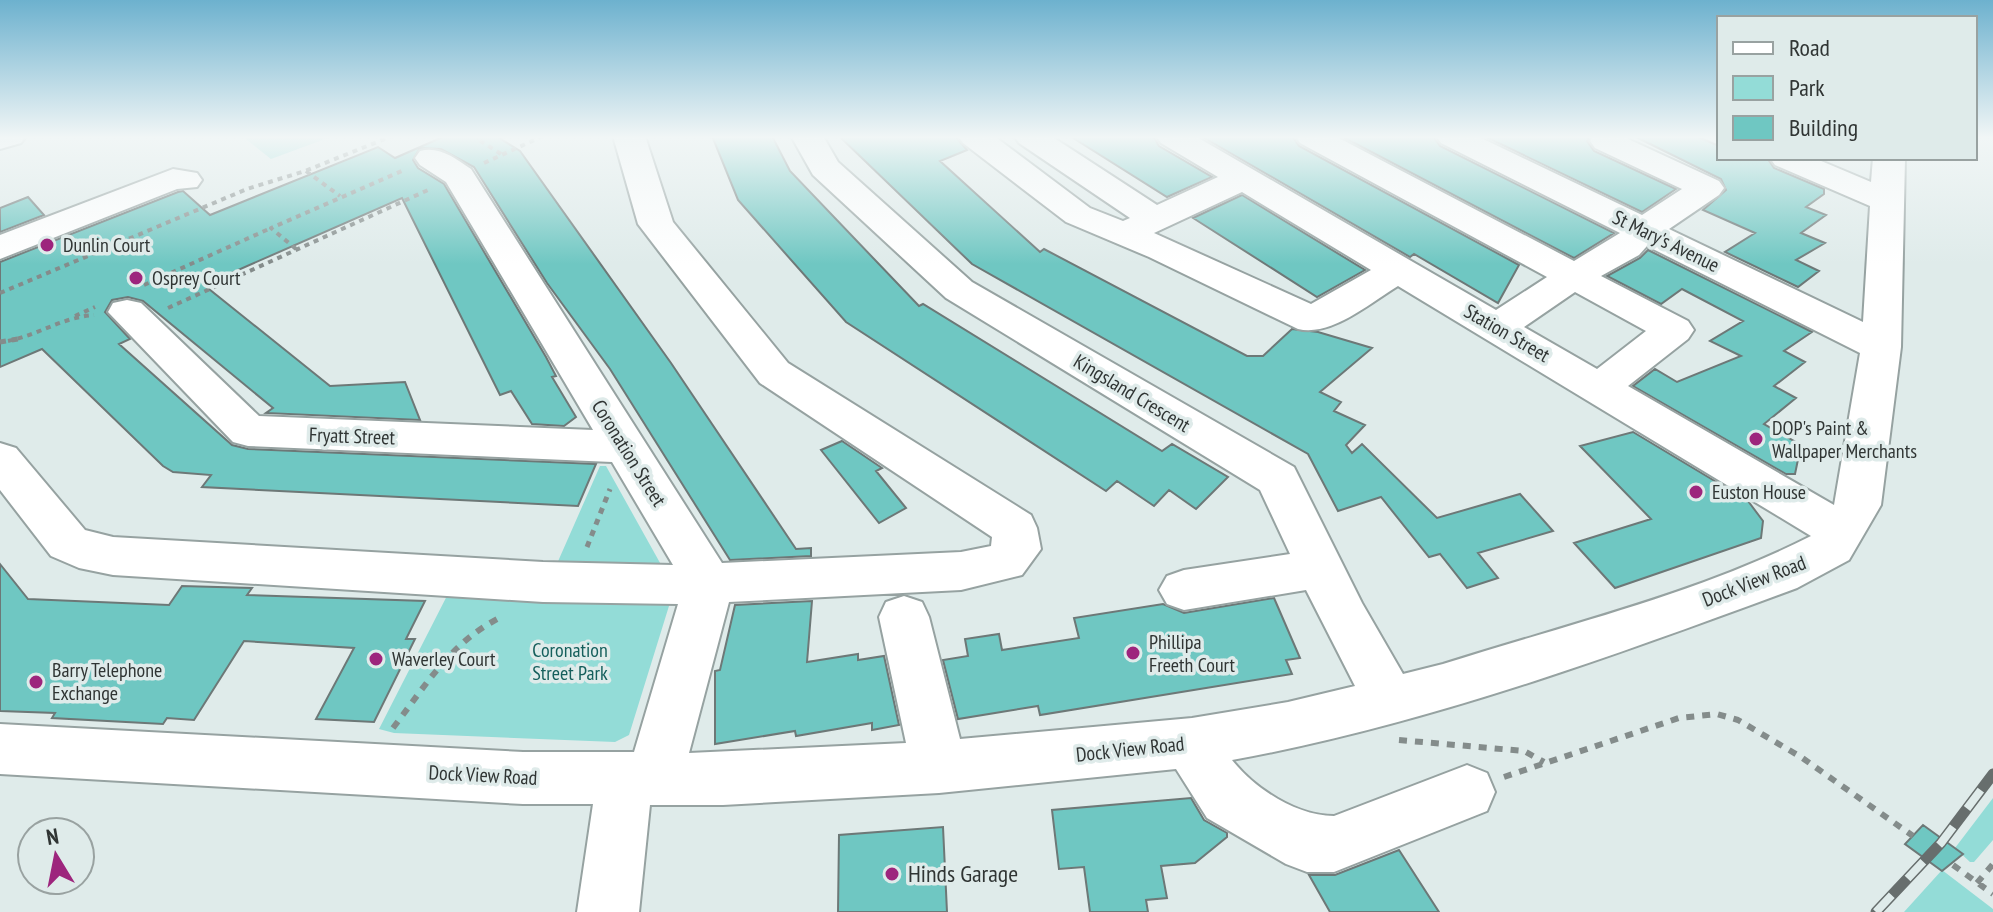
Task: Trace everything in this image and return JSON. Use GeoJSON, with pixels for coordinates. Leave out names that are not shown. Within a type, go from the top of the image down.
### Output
{"type":"FeatureCollection","features":[{"type":"Feature","properties":{"kind":"street"},"geometry":{"type":"LineString","coordinates":[[0,248],[173,179],[185,180]]}},
{"type":"Feature","properties":{"kind":"street","name":"Coronation Street"},"geometry":{"type":"LineString","coordinates":[[452,179],[709,583]]}},
{"type":"Feature","properties":{"kind":"street"},"geometry":{"type":"LineString","coordinates":[[0,459],[55,531],[68,543],[95,554],[543,582],[673,585],[961,571],[1005,562],[1017,549],[1014,528],[774,373],[656,224],[642,179]]}},
{"type":"Feature","properties":{"kind":"street","name":"Kingsland Crescent"},"geometry":{"type":"LineString","coordinates":[[837,179],[959,290],[1278,479],[1383,704]]}},
{"type":"Feature","properties":{"kind":"street"},"geometry":{"type":"LineString","coordinates":[[1030,179],[1078,215],[1139,226],[1243,179]]}},
{"type":"Feature","properties":{"kind":"street"},"geometry":{"type":"LineString","coordinates":[[1082,179],[1139,226],[1312,320],[1399,270]]}},
{"type":"Feature","properties":{"kind":"street","name":"Station Street"},"geometry":{"type":"LineString","coordinates":[[1245,179],[1841,532]]}},
{"type":"Feature","properties":{"kind":"street"},"geometry":{"type":"LineString","coordinates":[[1391,179],[1674,330],[1600,387]]}},
{"type":"Feature","properties":{"kind":"street","name":"St Mary's Avenue"},"geometry":{"type":"LineString","coordinates":[[1538,179],[1881,347]]}},
{"type":"Feature","properties":{"kind":"street"},"geometry":{"type":"LineString","coordinates":[[1497,327],[1574,276],[1626,247],[1643,230],[1707,188],[1688,179]]}},
{"type":"Feature","properties":{"kind":"street","name":"Dock View Road"},"geometry":{"type":"LineString","coordinates":[[0,749],[523,778],[640,780],[939,767],[1192,743],[1288,726],[1383,704],[1554,652],[1780,574],[1832,547],[1858,505],[1881,347],[1889,180]]}},
{"type":"Feature","properties":{"kind":"street","name":"Fryatt Street"},"geometry":{"type":"LineString","coordinates":[[124,307],[248,431],[625,447]]}},
{"type":"Feature","properties":{"kind":"street"},"geometry":{"type":"LineString","coordinates":[[1184,590],[1318,569]]}},
{"type":"Feature","properties":{"kind":"street"},"geometry":{"type":"LineString","coordinates":[[608,912],[610,881],[640,780],[709,583]]}},
{"type":"Feature","properties":{"kind":"street"},"geometry":{"type":"LineString","coordinates":[[904,617],[939,767]]}},
{"type":"Feature","properties":{"kind":"street"},"geometry":{"type":"LineString","coordinates":[[1192,743],[1204,768],[1227,799],[1307,844],[1334,844],[1467,792]]}},
{"type":"Feature","properties":{"kind":"path"},"geometry":{"type":"LineString","coordinates":[[0,293],[247,189],[281,179]]}},
{"type":"Feature","properties":{"kind":"path"},"geometry":{"type":"LineString","coordinates":[[315,179],[341,197]]}},
{"type":"Feature","properties":{"kind":"path"},"geometry":{"type":"LineString","coordinates":[[75,316],[124,307],[271,228],[341,197],[405,179]]}},
{"type":"Feature","properties":{"kind":"path"},"geometry":{"type":"LineString","coordinates":[[0,342],[32,336],[75,316],[124,307],[296,249],[424,179]]}},
{"type":"Feature","properties":{"kind":"path"},"geometry":{"type":"LineString","coordinates":[[271,228],[296,249]]}},
{"type":"Feature","properties":{"kind":"path"},"geometry":{"type":"LineString","coordinates":[[1383,704],[1399,741],[1524,751],[1544,762],[1679,718],[1717,714],[1738,720],[1801,757],[1913,836]]}},
{"type":"Feature","properties":{"kind":"path"},"geometry":{"type":"LineString","coordinates":[[1977,883],[1993,864]]}},
{"type":"Feature","properties":{"kind":"path"},"geometry":{"type":"LineString","coordinates":[[1953,865],[1993,894]]}},
{"type":"Feature","properties":{"kind":"green space","name":"Coronation Street Park"},"geometry":{"type":"Polygon","coordinates":[[[600,466],[606,466],[669,579],[673,593],[629,735],[615,742],[394,733],[379,729],[452,586],[552,575],[600,466]]]}},
{"type":"Feature","properties":{"kind":"green space"},"geometry":{"type":"Polygon","coordinates":[[[1993,798],[1993,840],[1974,862],[1970,862],[1955,848],[1993,798]]]}},
{"type":"Feature","properties":{"kind":"green space"},"geometry":{"type":"Polygon","coordinates":[[[1942,870],[1993,909],[1993,912],[1904,912],[1942,870]]]}},
{"type":"Feature","properties":{"kind":"building"},"geometry":{"type":"Polygon","coordinates":[[[300,179],[435,179],[444,184],[556,376],[552,377],[576,417],[564,426],[532,424],[511,391],[500,395],[402,198],[204,285],[330,386],[405,382],[420,420],[266,413],[273,408],[143,301],[128,297],[112,300],[105,312],[130,339],[119,344],[232,445],[248,449],[596,464],[578,506],[202,487],[211,475],[173,472],[163,466],[42,349],[0,367],[0,262],[178,192],[183,191],[210,215],[300,179]]]}},
{"type":"Feature","properties":{"kind":"building"},"geometry":{"type":"Polygon","coordinates":[[[481,179],[540,179],[671,363],[796,549],[811,548],[811,556],[730,560],[610,369],[547,283],[481,179]]]}},
{"type":"Feature","properties":{"kind":"building"},"geometry":{"type":"Polygon","coordinates":[[[729,179],[797,179],[919,306],[923,304],[1162,451],[1172,444],[1228,477],[1196,509],[1169,490],[1154,506],[1117,481],[1106,491],[846,322],[738,200],[729,179]]]}},
{"type":"Feature","properties":{"kind":"building"},"geometry":{"type":"Polygon","coordinates":[[[883,179],[959,179],[1040,252],[1044,249],[1247,356],[1263,356],[1292,329],[1318,332],[1372,348],[1320,392],[1341,402],[1334,411],[1365,425],[1346,445],[1352,453],[1362,444],[1437,518],[1520,494],[1553,531],[1478,553],[1498,578],[1467,588],[1440,554],[1429,557],[1381,497],[1338,511],[1308,454],[972,264],[883,179]]]}},
{"type":"Feature","properties":{"kind":"building"},"geometry":{"type":"Polygon","coordinates":[[[1138,179],[1208,179],[1167,197],[1138,179]]]}},
{"type":"Feature","properties":{"kind":"building"},"geometry":{"type":"Polygon","coordinates":[[[1275,179],[1359,179],[1519,265],[1498,303],[1414,254],[1410,257],[1275,179]]]}},
{"type":"Feature","properties":{"kind":"building"},"geometry":{"type":"Polygon","coordinates":[[[1422,179],[1505,179],[1614,233],[1574,258],[1422,179]]]}},
{"type":"Feature","properties":{"kind":"building"},"geometry":{"type":"Polygon","coordinates":[[[1572,179],[1653,179],[1676,189],[1642,212],[1572,179]]]}},
{"type":"Feature","properties":{"kind":"building"},"geometry":{"type":"Polygon","coordinates":[[[1721,179],[1799,179],[1824,189],[1824,194],[1806,207],[1826,215],[1801,233],[1825,243],[1796,260],[1819,271],[1798,287],[1725,252],[1755,233],[1703,210],[1726,190],[1721,179]]]}},
{"type":"Feature","properties":{"kind":"building"},"geometry":{"type":"Polygon","coordinates":[[[1242,195],[1365,270],[1317,297],[1193,218],[1242,195]]]}},
{"type":"Feature","properties":{"kind":"building"},"geometry":{"type":"Polygon","coordinates":[[[28,197],[44,215],[0,232],[0,208],[28,197]]]}},
{"type":"Feature","properties":{"kind":"building"},"geometry":{"type":"Polygon","coordinates":[[[1648,250],[1812,332],[1784,351],[1805,362],[1774,386],[1796,398],[1764,424],[1801,445],[1795,474],[1786,474],[1633,386],[1655,369],[1677,382],[1741,356],[1710,341],[1743,321],[1682,289],[1661,304],[1607,276],[1640,258],[1648,250]]]}},
{"type":"Feature","properties":{"kind":"building"},"geometry":{"type":"Polygon","coordinates":[[[1633,432],[1748,501],[1763,521],[1761,538],[1615,588],[1574,543],[1651,519],[1580,446],[1633,432]]]}},
{"type":"Feature","properties":{"kind":"building"},"geometry":{"type":"Polygon","coordinates":[[[842,441],[882,468],[876,471],[906,508],[879,523],[821,450],[842,441]]]}},
{"type":"Feature","properties":{"kind":"building"},"geometry":{"type":"Polygon","coordinates":[[[0,564],[28,599],[169,605],[182,586],[252,588],[247,595],[425,601],[406,639],[415,639],[374,722],[316,719],[354,648],[244,641],[194,720],[167,718],[163,724],[52,718],[55,713],[0,711],[0,564]]]}},
{"type":"Feature","properties":{"kind":"building","name":"Phillipa Freeth Court"},"geometry":{"type":"Polygon","coordinates":[[[1274,598],[1300,658],[1286,660],[1292,674],[1040,715],[1038,706],[958,719],[943,660],[968,656],[965,639],[999,634],[1002,650],[1079,638],[1074,618],[1163,604],[1184,613],[1274,598]]]}},
{"type":"Feature","properties":{"kind":"building"},"geometry":{"type":"Polygon","coordinates":[[[812,601],[807,662],[858,654],[858,660],[884,656],[899,725],[872,730],[872,723],[796,736],[795,731],[715,744],[715,671],[720,670],[735,605],[812,601]]]}},
{"type":"Feature","properties":{"kind":"building"},"geometry":{"type":"Polygon","coordinates":[[[1191,798],[1204,820],[1227,833],[1227,837],[1195,863],[1161,866],[1167,898],[1146,900],[1148,912],[1090,912],[1084,867],[1059,869],[1052,810],[1191,798]]]}},
{"type":"Feature","properties":{"kind":"building"},"geometry":{"type":"Polygon","coordinates":[[[1923,825],[1963,854],[1942,871],[1905,844],[1923,825]]]}},
{"type":"Feature","properties":{"kind":"building","name":"Hinds Garage"},"geometry":{"type":"Polygon","coordinates":[[[943,827],[947,912],[838,912],[839,835],[943,827]]]}},
{"type":"Feature","properties":{"kind":"building"},"geometry":{"type":"Polygon","coordinates":[[[1399,850],[1439,912],[1330,912],[1309,875],[1335,875],[1399,850]]]}},
{"type":"Feature","properties":{"kind":"railway"},"geometry":{"type":"LineString","coordinates":[[1876,912],[1941,843],[1993,774]]}},
{"type":"Feature","properties":{"kind":"place","name":"Dunlin Court"},"geometry":{"type":"Point","coordinates":[47,245]}},
{"type":"Feature","properties":{"kind":"place","name":"Osprey Court"},"geometry":{"type":"Point","coordinates":[136,278]}},
{"type":"Feature","properties":{"kind":"place","name":"DOP's Paint & Wallpaper Merchants"},"geometry":{"type":"Point","coordinates":[1756,439]}},
{"type":"Feature","properties":{"kind":"place","name":"Euston House"},"geometry":{"type":"Point","coordinates":[1696,492]}},
{"type":"Feature","properties":{"kind":"place","name":"Phillipa Freeth Court"},"geometry":{"type":"Point","coordinates":[1133,653]}},
{"type":"Feature","properties":{"kind":"place","name":"Waverley Court"},"geometry":{"type":"Point","coordinates":[376,659]}},
{"type":"Feature","properties":{"kind":"place","name":"Barry Telephone Exchange"},"geometry":{"type":"Point","coordinates":[36,682]}},
{"type":"Feature","properties":{"kind":"place","name":"Hinds Garage"},"geometry":{"type":"Point","coordinates":[892,874]}}]}
